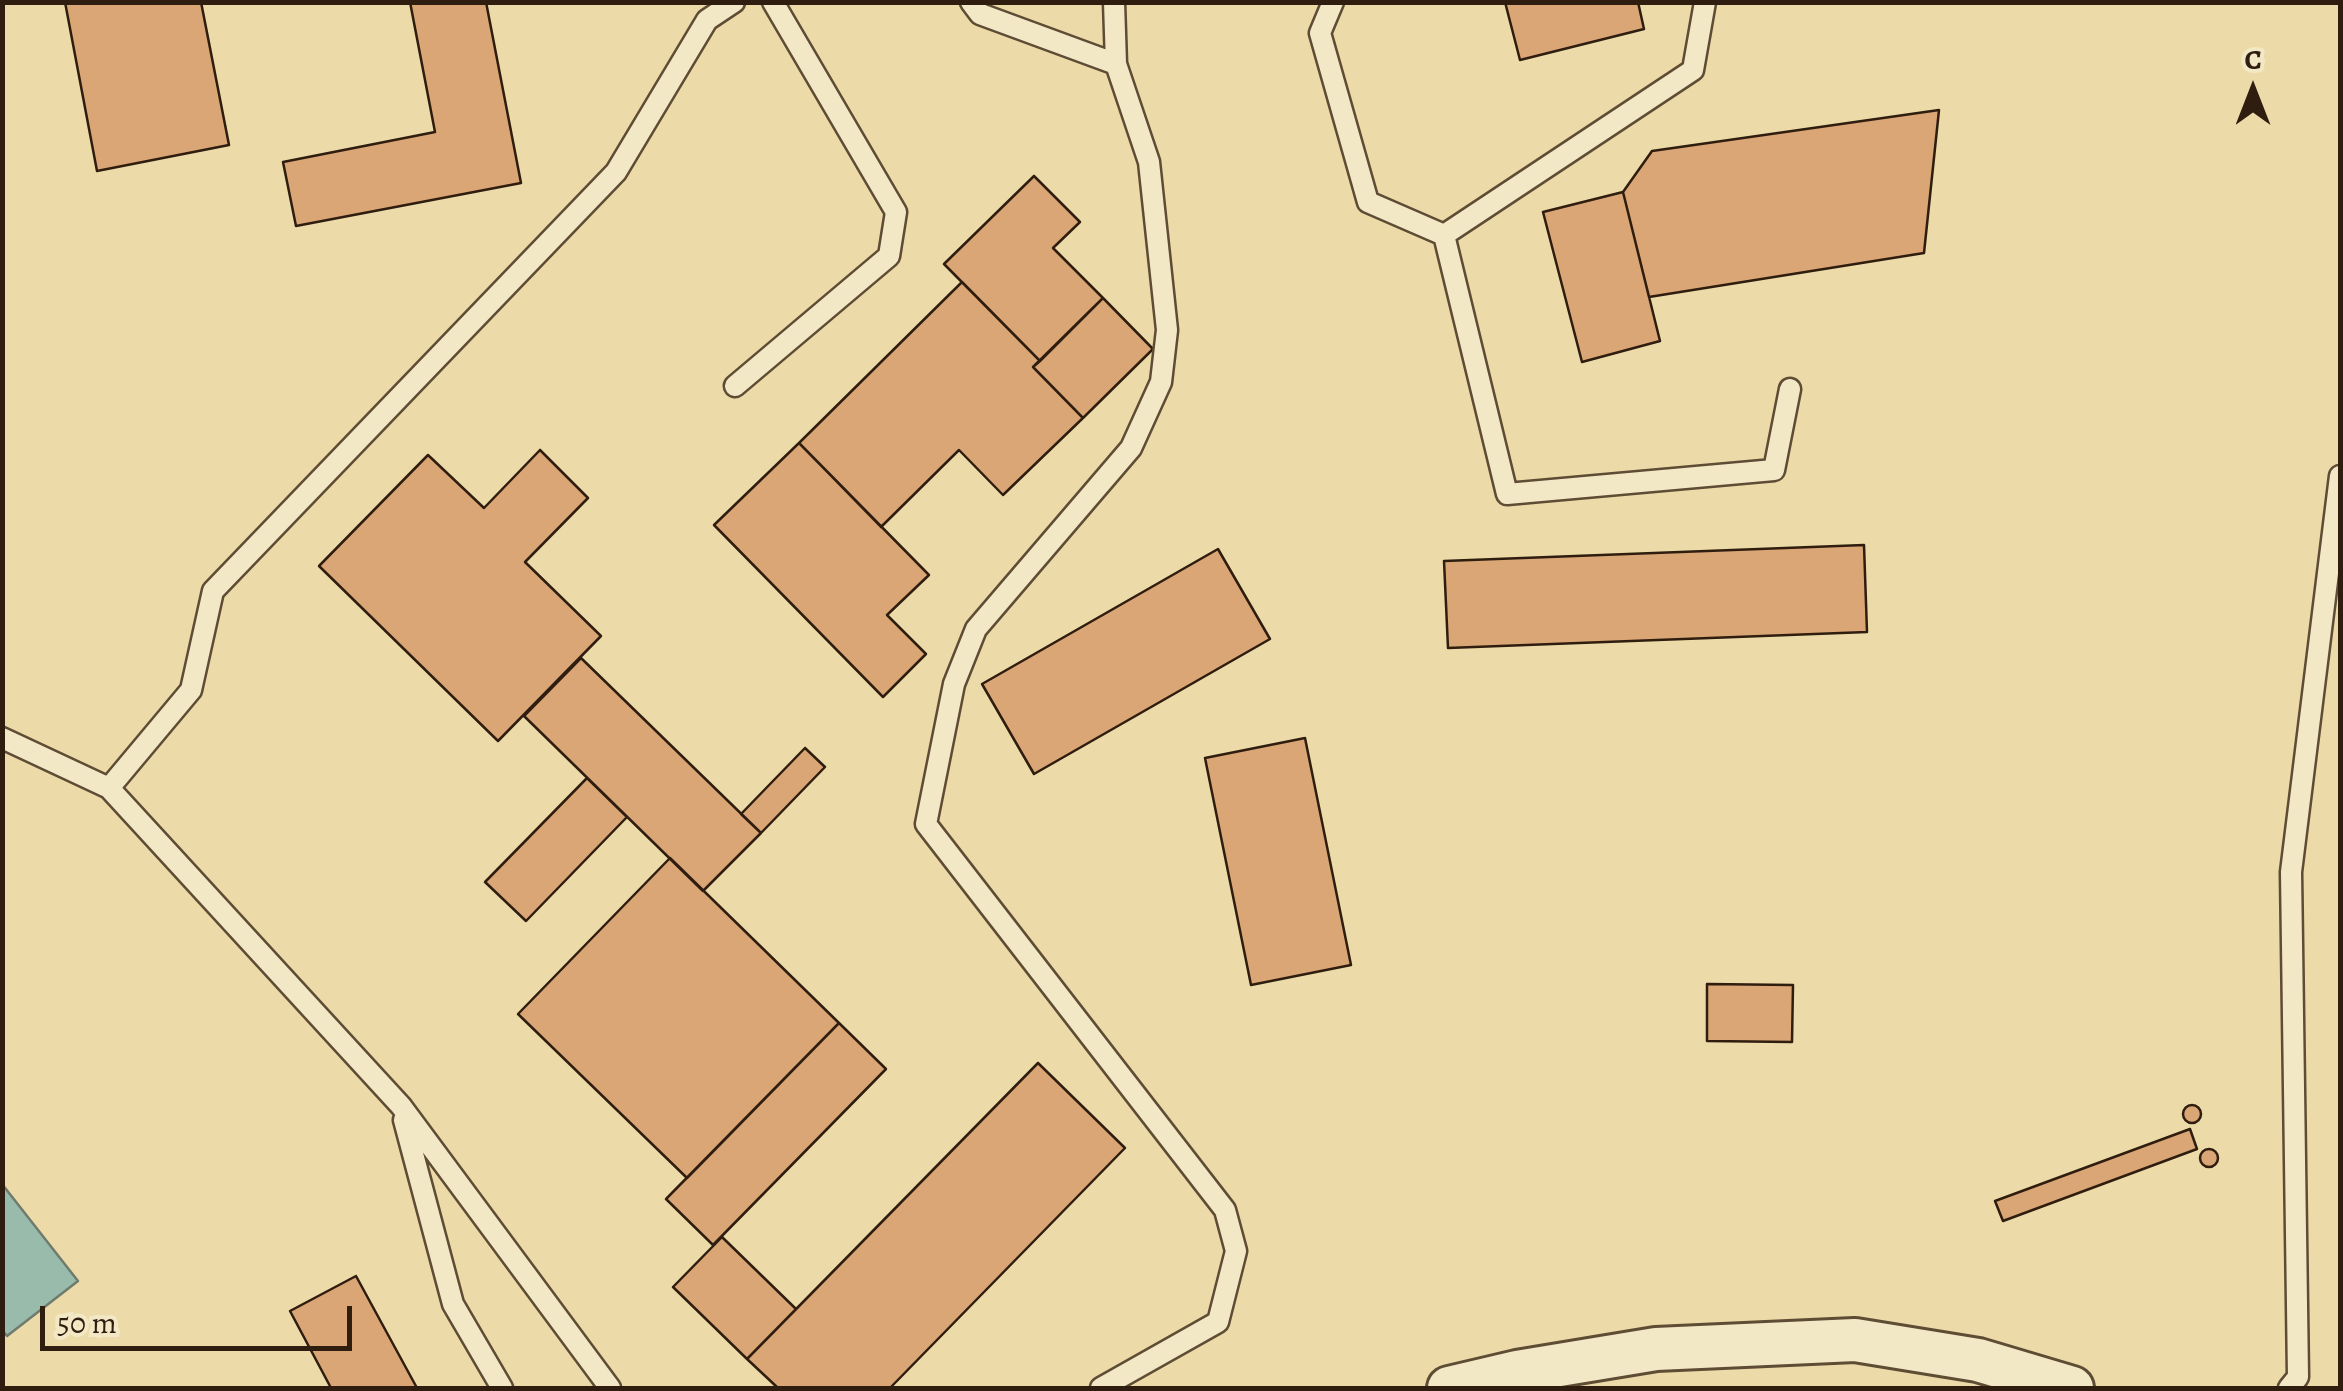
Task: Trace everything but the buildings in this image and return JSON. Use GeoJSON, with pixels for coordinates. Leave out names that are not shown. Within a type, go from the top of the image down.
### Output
{"type":"FeatureCollection","features":[{"type":"Feature","properties":{"kind":"street"},"geometry":{"type":"LineString","coordinates":[[1448,1388],[1517,1372],[1656,1349],[1855,1340],[1978,1360],[2072,1388]]}},
{"type":"Feature","properties":{"kind":"lane"},"geometry":{"type":"LineString","coordinates":[[110,788],[191,690],[213,590],[616,172],[708,20],[734,2]]}},
{"type":"Feature","properties":{"kind":"lane"},"geometry":{"type":"LineString","coordinates":[[735,386],[889,256],[896,212],[773,2]]}},
{"type":"Feature","properties":{"kind":"lane"},"geometry":{"type":"LineString","coordinates":[[971,2],[980,14],[1116,64]]}},
{"type":"Feature","properties":{"kind":"lane"},"geometry":{"type":"LineString","coordinates":[[1101,1388],[1218,1322],[1236,1251],[1225,1210],[926,824],[954,684],[976,630],[1131,448],[1160,382],[1167,330],[1150,162],[1116,64],[1114,2]]}},
{"type":"Feature","properties":{"kind":"lane"},"geometry":{"type":"LineString","coordinates":[[1333,2],[1320,33],[1368,202],[1444,235]]}},
{"type":"Feature","properties":{"kind":"lane"},"geometry":{"type":"LineString","coordinates":[[1444,235],[1693,70],[1705,2]]}},
{"type":"Feature","properties":{"kind":"lane"},"geometry":{"type":"LineString","coordinates":[[1444,235],[1508,494],[1774,470],[1790,389]]}},
{"type":"Feature","properties":{"kind":"lane"},"geometry":{"type":"LineString","coordinates":[[2289,1388],[2298,1377],[2291,872],[2340,476]]}},
{"type":"Feature","properties":{"kind":"lane"},"geometry":{"type":"LineString","coordinates":[[2,738],[110,788],[400,1106],[610,1388]]}},
{"type":"Feature","properties":{"kind":"lane"},"geometry":{"type":"LineString","coordinates":[[400,1106],[453,1304],[502,1388]]}},
{"type":"Feature","properties":{"kind":"shaded area"},"geometry":{"type":"Polygon","coordinates":[[[2,1184],[78,1281],[7,1336],[2,1330],[2,1184]]]}}]}
